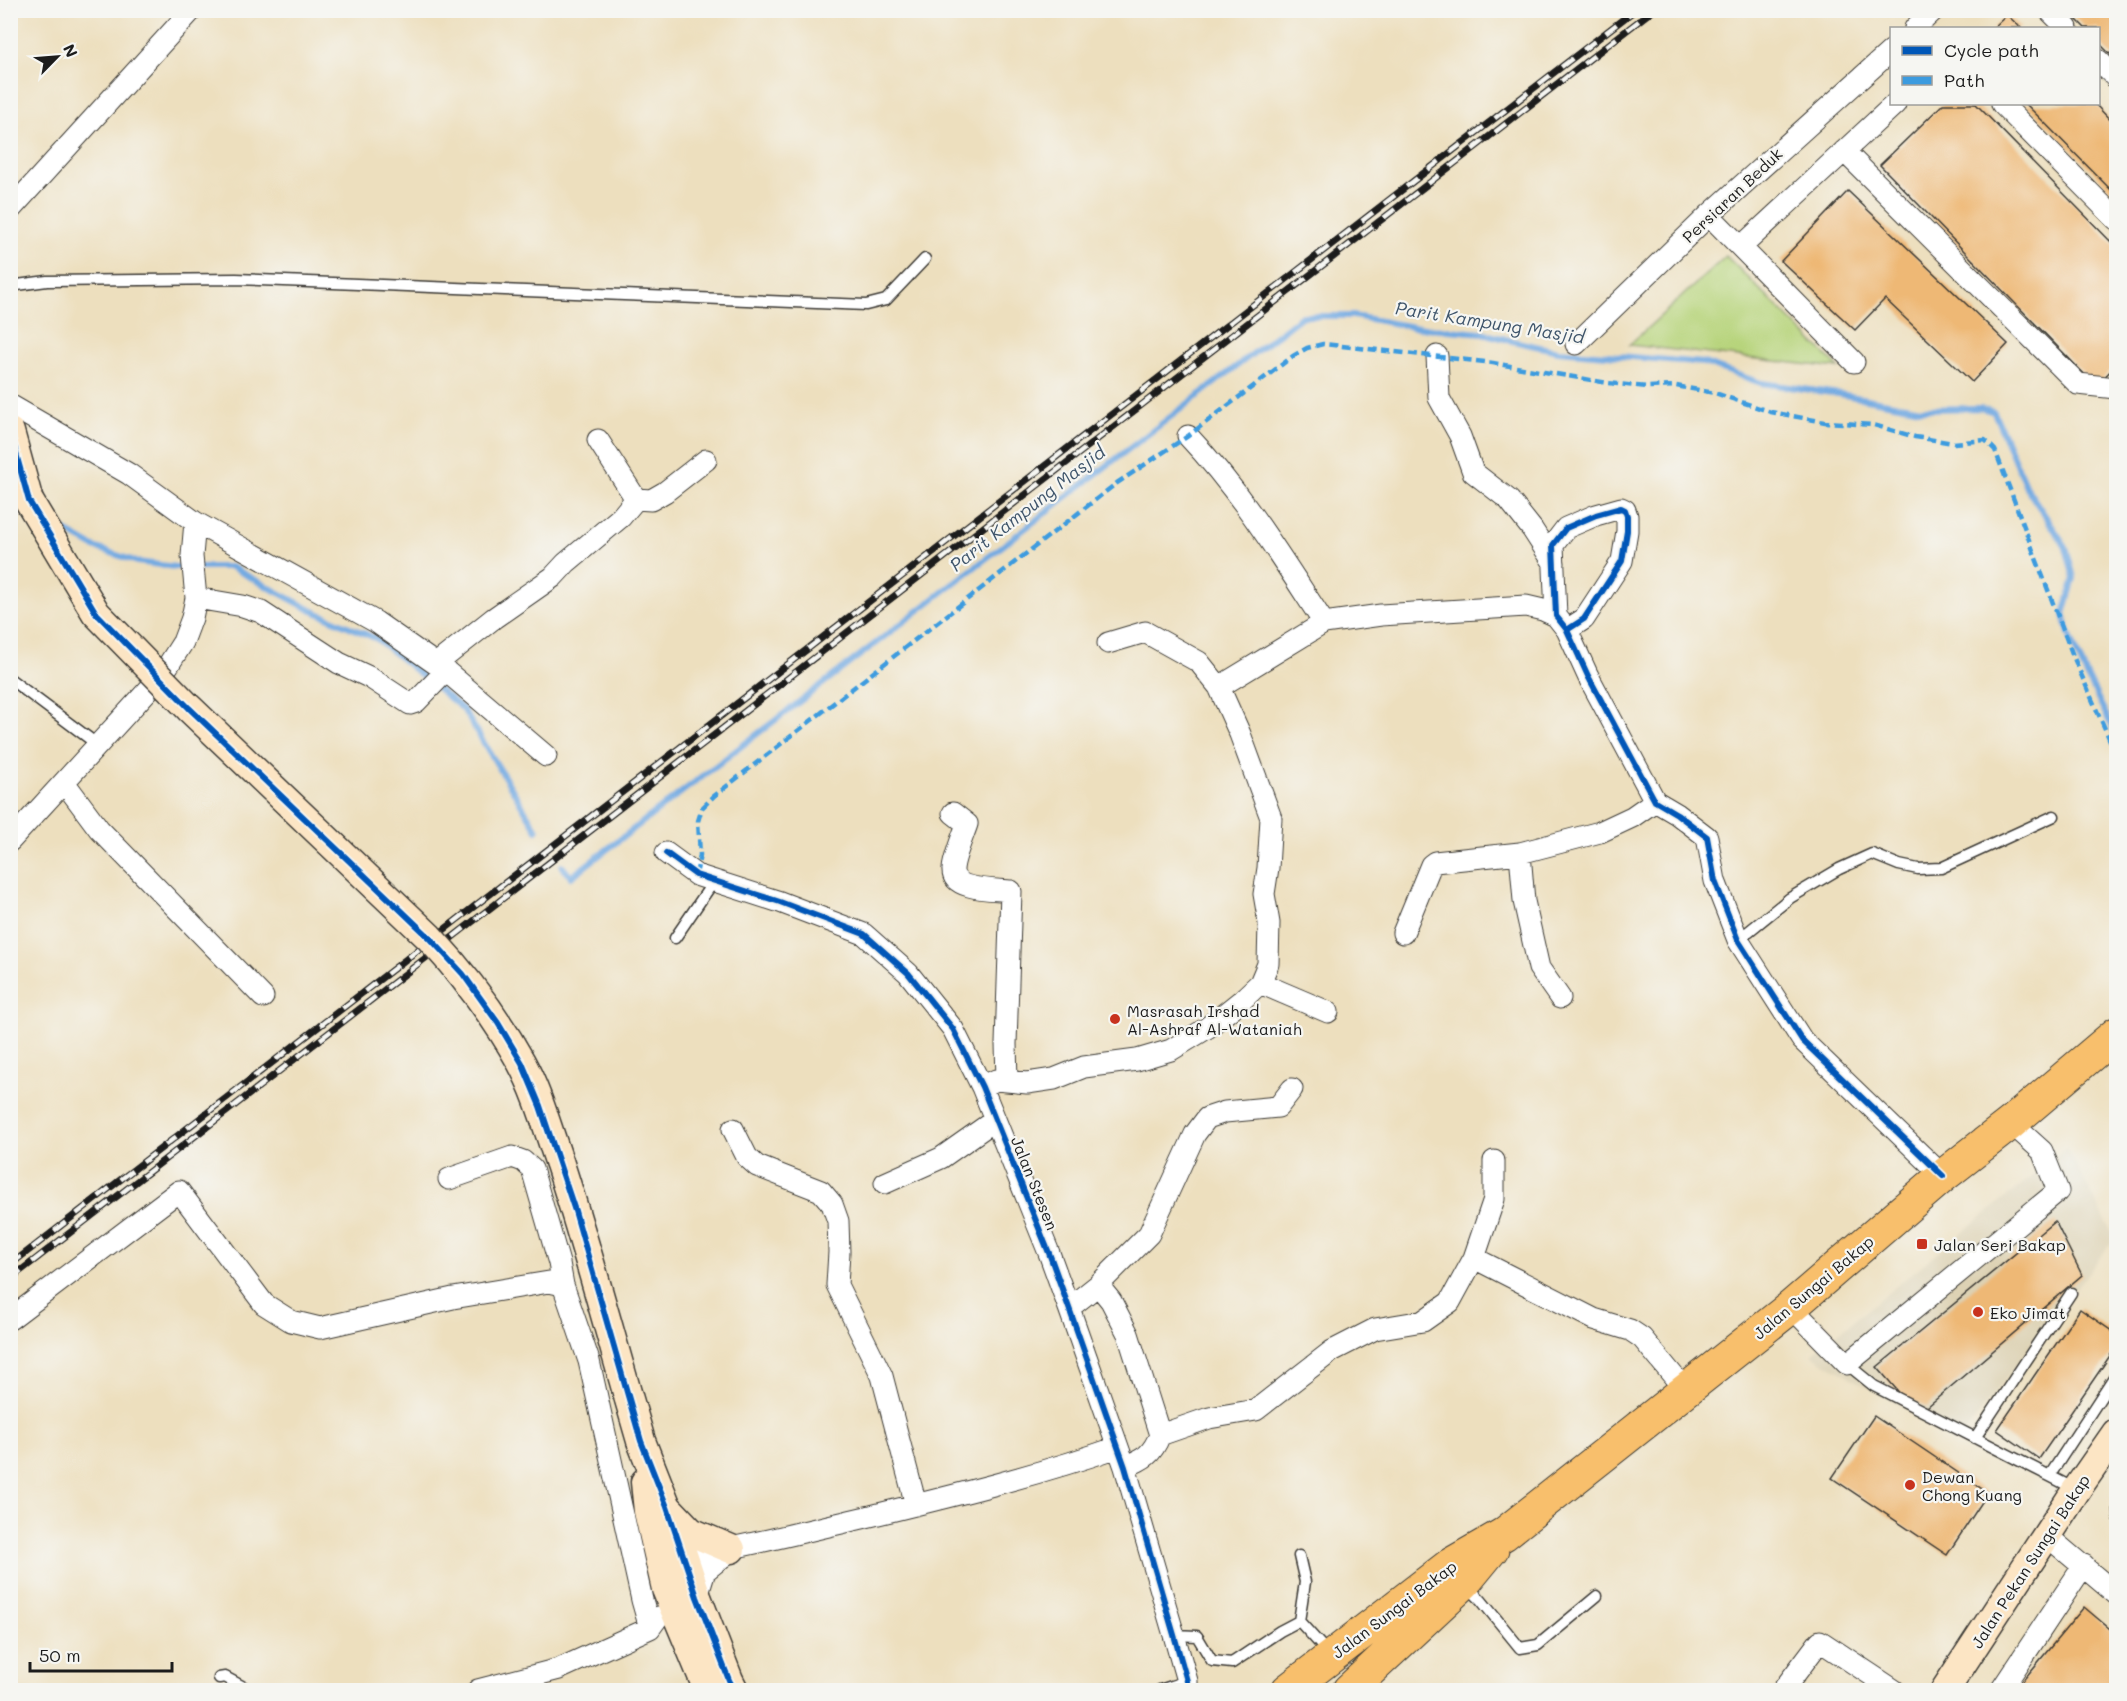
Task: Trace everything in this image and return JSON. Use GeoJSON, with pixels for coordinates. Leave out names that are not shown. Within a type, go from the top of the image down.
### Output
{"type":"FeatureCollection","features":[{"type":"Feature","properties":{"kind":"highway","name":"Jalan Sungai Bakap"},"geometry":{"type":"LineString","coordinates":[[1361,1684],[1399,1645],[1447,1588],[1504,1534],[1791,1307],[1943,1176],[2011,1123],[2116,1034]]}},
{"type":"Feature","properties":{"kind":"highway","name":"Jalan Sungai Bakap"},"geometry":{"type":"LineString","coordinates":[[1288,1690],[1381,1618],[1447,1588]]}},
{"type":"Feature","properties":{"kind":"street"},"geometry":{"type":"LineString","coordinates":[[10,210],[192,10]]}},
{"type":"Feature","properties":{"kind":"street"},"geometry":{"type":"LineString","coordinates":[[1916,27],[1934,10]]}},
{"type":"Feature","properties":{"kind":"street"},"geometry":{"type":"LineString","coordinates":[[2049,10],[2066,27]]}},
{"type":"Feature","properties":{"kind":"street","name":"Persiaran Beduk"},"geometry":{"type":"LineString","coordinates":[[1576,344],[1709,215],[1890,52]]}},
{"type":"Feature","properties":{"kind":"street"},"geometry":{"type":"LineString","coordinates":[[2100,62],[2116,78]]}},
{"type":"Feature","properties":{"kind":"street"},"geometry":{"type":"LineString","coordinates":[[1741,247],[1894,105]]}},
{"type":"Feature","properties":{"kind":"street"},"geometry":{"type":"LineString","coordinates":[[2003,105],[2116,219]]}},
{"type":"Feature","properties":{"kind":"street"},"geometry":{"type":"LineString","coordinates":[[1844,151],[2078,384],[2116,388]]}},
{"type":"Feature","properties":{"kind":"street"},"geometry":{"type":"LineString","coordinates":[[1709,215],[1854,362]]}},
{"type":"Feature","properties":{"kind":"street"},"geometry":{"type":"LineString","coordinates":[[1437,356],[1440,398],[1460,436],[1473,472],[1509,500],[1532,529],[1554,563]]}},
{"type":"Feature","properties":{"kind":"street"},"geometry":{"type":"LineString","coordinates":[[10,405],[129,474],[195,522],[376,622],[435,677],[546,756]]}},
{"type":"Feature","properties":{"kind":"street"},"geometry":{"type":"LineString","coordinates":[[10,432],[29,501],[96,613],[189,708],[429,937],[463,974],[498,1023],[522,1063],[540,1106],[575,1211],[641,1441],[684,1557],[678,1595],[734,1690]]}},
{"type":"Feature","properties":{"kind":"street"},"geometry":{"type":"LineString","coordinates":[[1188,436],[1208,457],[1238,497],[1324,623]]}},
{"type":"Feature","properties":{"kind":"street"},"geometry":{"type":"LineString","coordinates":[[598,440],[636,499]]}},
{"type":"Feature","properties":{"kind":"street"},"geometry":{"type":"LineString","coordinates":[[636,499],[651,500],[706,460]]}},
{"type":"Feature","properties":{"kind":"street"},"geometry":{"type":"LineString","coordinates":[[196,593],[261,612],[339,663],[369,677],[410,704],[416,702],[435,677],[494,618],[553,577],[566,563],[621,517],[636,499]]}},
{"type":"Feature","properties":{"kind":"street"},"geometry":{"type":"LineString","coordinates":[[1219,687],[1324,623],[1381,615],[1526,606],[1543,610],[1562,623],[1584,619],[1622,561],[1628,516],[1625,510],[1621,508],[1596,515],[1566,528],[1553,545],[1562,623],[1655,801],[1677,814],[1707,837],[1715,881],[1738,940],[1802,1040],[1943,1176]]}},
{"type":"Feature","properties":{"kind":"street"},"geometry":{"type":"LineString","coordinates":[[10,841],[162,675],[183,642],[192,618],[196,593],[192,556],[195,522]]}},
{"type":"Feature","properties":{"kind":"street"},"geometry":{"type":"LineString","coordinates":[[982,1087],[996,1080],[1027,1083],[1054,1079],[1084,1067],[1137,1060],[1171,1050],[1207,1028],[1260,983],[1268,964],[1269,923],[1263,894],[1268,868],[1271,818],[1240,734],[1219,687],[1198,662],[1145,632],[1108,643]]}},
{"type":"Feature","properties":{"kind":"street"},"geometry":{"type":"LineString","coordinates":[[63,782],[99,829],[263,997]]}},
{"type":"Feature","properties":{"kind":"street"},"geometry":{"type":"LineString","coordinates":[[1403,933],[1431,865],[1435,862],[1520,853],[1600,832],[1632,817],[1655,801]]}},
{"type":"Feature","properties":{"kind":"street"},"geometry":{"type":"LineString","coordinates":[[952,813],[967,824],[952,871],[955,879],[966,887],[1011,891],[1007,1080]]}},
{"type":"Feature","properties":{"kind":"street","name":"Jalan Stesen"},"geometry":{"type":"LineString","coordinates":[[666,853],[696,875],[780,902],[864,934],[908,973],[953,1029],[982,1087],[1069,1308],[1121,1457],[1189,1687]]}},
{"type":"Feature","properties":{"kind":"street"},"geometry":{"type":"LineString","coordinates":[[1520,853],[1524,901],[1539,968],[1560,998]]}},
{"type":"Feature","properties":{"kind":"street"},"geometry":{"type":"LineString","coordinates":[[1260,983],[1329,1012]]}},
{"type":"Feature","properties":{"kind":"street"},"geometry":{"type":"LineString","coordinates":[[1069,1308],[1098,1285],[1149,1234],[1195,1134],[1207,1118],[1226,1112],[1278,1107],[1292,1089]]}},
{"type":"Feature","properties":{"kind":"street"},"geometry":{"type":"LineString","coordinates":[[885,1183],[941,1158],[995,1120]]}},
{"type":"Feature","properties":{"kind":"street"},"geometry":{"type":"LineString","coordinates":[[1791,1307],[1847,1364],[2058,1191],[2042,1151],[2011,1123]]}},
{"type":"Feature","properties":{"kind":"street"},"geometry":{"type":"LineString","coordinates":[[733,1129],[750,1161],[757,1166],[821,1191],[832,1204],[838,1221],[837,1285],[882,1376],[916,1505]]}},
{"type":"Feature","properties":{"kind":"street"},"geometry":{"type":"LineString","coordinates":[[449,1179],[512,1157],[523,1161],[532,1169],[559,1263],[563,1285],[589,1361],[650,1628]]}},
{"type":"Feature","properties":{"kind":"street"},"geometry":{"type":"LineString","coordinates":[[1160,1435],[1209,1418],[1256,1410],[1332,1351],[1375,1329],[1423,1322],[1450,1302],[1474,1258],[1494,1199],[1494,1161]]}},
{"type":"Feature","properties":{"kind":"street"},"geometry":{"type":"LineString","coordinates":[[10,1319],[179,1191],[264,1304],[291,1321],[320,1328],[453,1298],[549,1282],[563,1285]]}},
{"type":"Feature","properties":{"kind":"street"},"geometry":{"type":"LineString","coordinates":[[1474,1258],[1594,1319],[1630,1330],[1642,1338],[1686,1391]]}},
{"type":"Feature","properties":{"kind":"street"},"geometry":{"type":"LineString","coordinates":[[684,1557],[731,1549],[916,1505],[1076,1461],[1121,1457],[1144,1459],[1155,1448],[1160,1435],[1128,1334],[1111,1301],[1098,1285]]}},
{"type":"Feature","properties":{"kind":"street","name":"Jalan Pekan Sungai Bakap"},"geometry":{"type":"LineString","coordinates":[[1945,1690],[2116,1433]]}},
{"type":"Feature","properties":{"kind":"street"},"geometry":{"type":"LineString","coordinates":[[641,1441],[648,1511],[678,1595],[684,1633],[708,1690]]}},
{"type":"Feature","properties":{"kind":"street"},"geometry":{"type":"LineString","coordinates":[[667,1507],[691,1532],[731,1549]]}},
{"type":"Feature","properties":{"kind":"street"},"geometry":{"type":"LineString","coordinates":[[2046,1535],[2116,1594]]}},
{"type":"Feature","properties":{"kind":"street"},"geometry":{"type":"LineString","coordinates":[[478,1690],[559,1669],[650,1628],[678,1595],[731,1549]]}},
{"type":"Feature","properties":{"kind":"street"},"geometry":{"type":"LineString","coordinates":[[2001,1690],[2084,1565]]}},
{"type":"Feature","properties":{"kind":"street"},"geometry":{"type":"LineString","coordinates":[[650,1628],[684,1633]]}},
{"type":"Feature","properties":{"kind":"street"},"geometry":{"type":"LineString","coordinates":[[1783,1690],[1820,1641],[1894,1690]]}},
{"type":"Feature","properties":{"kind":"lane"},"geometry":{"type":"LineString","coordinates":[[10,286],[55,281],[236,279],[866,305],[886,300],[925,259]]}},
{"type":"Feature","properties":{"kind":"lane"},"geometry":{"type":"LineString","coordinates":[[10,679],[98,745]]}},
{"type":"Feature","properties":{"kind":"lane"},"geometry":{"type":"LineString","coordinates":[[1738,940],[1790,898],[1839,868],[1872,854],[1899,865],[1918,869],[1941,868],[2054,816]]}},
{"type":"Feature","properties":{"kind":"lane"},"geometry":{"type":"LineString","coordinates":[[675,938],[714,881]]}},
{"type":"Feature","properties":{"kind":"lane"},"geometry":{"type":"LineString","coordinates":[[1975,1438],[2072,1293]]}},
{"type":"Feature","properties":{"kind":"lane"},"geometry":{"type":"LineString","coordinates":[[1847,1364],[1874,1386],[2077,1489]]}},
{"type":"Feature","properties":{"kind":"lane"},"geometry":{"type":"LineString","coordinates":[[2050,1475],[2116,1374]]}},
{"type":"Feature","properties":{"kind":"lane"},"geometry":{"type":"LineString","coordinates":[[1299,1556],[1305,1582],[1299,1621]]}},
{"type":"Feature","properties":{"kind":"lane"},"geometry":{"type":"LineString","coordinates":[[1447,1588],[1481,1600],[1520,1648],[1538,1645],[1597,1596]]}},
{"type":"Feature","properties":{"kind":"lane"},"geometry":{"type":"LineString","coordinates":[[1174,1635],[1197,1636],[1212,1661],[1232,1663],[1280,1630],[1299,1621]]}},
{"type":"Feature","properties":{"kind":"lane"},"geometry":{"type":"LineString","coordinates":[[1299,1621],[1331,1656]]}},
{"type":"Feature","properties":{"kind":"lane"},"geometry":{"type":"LineString","coordinates":[[219,1678],[225,1677],[249,1690]]}},
{"type":"Feature","properties":{"kind":"lane"},"geometry":{"type":"LineString","coordinates":[[1160,1690],[1189,1687]]}},
{"type":"Feature","properties":{"kind":"shaded area"},"geometry":{"type":"Polygon","coordinates":[[[2067,1148],[2115,1238],[1959,1440],[1811,1355],[2067,1148]]]}},
{"type":"Feature","properties":{"kind":"green space"},"geometry":{"type":"Polygon","coordinates":[[[1726,256],[1839,368],[1629,345],[1726,256]]]}},
{"type":"Feature","properties":{"kind":"building"},"geometry":{"type":"Polygon","coordinates":[[[2067,10],[2116,10],[2116,60],[2100,44],[2100,27],[2084,27],[2067,10]]]}},
{"type":"Feature","properties":{"kind":"building"},"geometry":{"type":"Polygon","coordinates":[[[2007,15],[2020,27],[1994,27],[2007,15]]]}},
{"type":"Feature","properties":{"kind":"building"},"geometry":{"type":"Polygon","coordinates":[[[1942,105],[1977,105],[2116,247],[2116,365],[2096,386],[1880,165],[1942,105]]]}},
{"type":"Feature","properties":{"kind":"building"},"geometry":{"type":"Polygon","coordinates":[[[2027,105],[2096,105],[2116,126],[2116,195],[2027,105]]]}},
{"type":"Feature","properties":{"kind":"building"},"geometry":{"type":"Polygon","coordinates":[[[1848,191],[2008,344],[1972,382],[1885,299],[1855,330],[1781,261],[1848,191]]]}},
{"type":"Feature","properties":{"kind":"building"},"geometry":{"type":"Polygon","coordinates":[[[2055,1221],[2082,1275],[1927,1407],[1903,1397],[1877,1367],[2055,1221]]]}},
{"type":"Feature","properties":{"kind":"building"},"geometry":{"type":"Polygon","coordinates":[[[2080,1309],[2116,1334],[2116,1347],[2039,1459],[1997,1430],[2080,1309]]]}},
{"type":"Feature","properties":{"kind":"building","name":"Dewan Chong Kuang"},"geometry":{"type":"Polygon","coordinates":[[[1874,1416],[1988,1493],[1947,1555],[1832,1478],[1874,1416]]]}},
{"type":"Feature","properties":{"kind":"building"},"geometry":{"type":"Polygon","coordinates":[[[2113,1504],[2116,1504],[2116,1552],[2115,1552],[2113,1504]]]}},
{"type":"Feature","properties":{"kind":"building"},"geometry":{"type":"Polygon","coordinates":[[[2084,1607],[2116,1634],[2116,1690],[2015,1690],[2084,1607]]]}},
{"type":"Feature","properties":{"kind":"waterway","name":"Parit Kampung Masjid"},"geometry":{"type":"LineString","coordinates":[[562,866],[571,877],[1302,316],[1353,316],[1414,327],[1482,333],[1558,351],[1704,363],[1761,383],[1921,409],[1981,408],[1994,412],[2026,487],[2066,547],[2074,578],[2064,614],[2069,634],[2116,735]]}},
{"type":"Feature","properties":{"kind":"waterway","name":"Parit Kampung Masjid"},"geometry":{"type":"LineString","coordinates":[[55,525],[94,547],[137,562],[175,567],[231,567],[311,610],[377,639],[463,709],[537,830]]}},
{"type":"Feature","properties":{"kind":"railway"},"geometry":{"type":"LineString","coordinates":[[10,1265],[1635,10]]}},
{"type":"Feature","properties":{"kind":"railway"},"geometry":{"type":"LineString","coordinates":[[10,1279],[1653,10]]}},
{"type":"Feature","properties":{"kind":"marked path"},"geometry":{"type":"LineString","coordinates":[[696,875],[700,855],[698,821],[702,808],[714,796],[1117,483],[1188,436],[1293,356],[1307,348],[1323,344],[1493,363],[1608,383],[1647,387],[1676,386],[1715,393],[1771,412],[1825,422],[1874,425],[1915,437],[1954,443],[1985,440],[1995,450],[2073,656],[2116,754]]}},
{"type":"Feature","properties":{"kind":"cycle path"},"geometry":{"type":"LineString","coordinates":[[10,432],[29,501],[96,613],[189,708],[429,937],[463,974],[498,1023],[522,1063],[540,1106],[575,1211],[641,1441],[667,1507],[697,1597],[734,1690]]}},
{"type":"Feature","properties":{"kind":"cycle path"},"geometry":{"type":"LineString","coordinates":[[1567,630],[1584,619],[1622,561],[1627,516],[1625,510],[1621,508],[1596,515],[1566,528],[1553,545],[1556,616],[1567,630],[1588,676],[1655,801],[1677,814],[1707,837],[1715,881],[1738,940],[1802,1040],[1943,1176]]}},
{"type":"Feature","properties":{"kind":"cycle path"},"geometry":{"type":"LineString","coordinates":[[666,853],[696,875],[780,902],[864,934],[908,973],[953,1029],[982,1087],[1069,1308],[1125,1467],[1187,1681],[1187,1690]]}},
{"type":"Feature","properties":{"kind":"place","name":"Masrasah Irshad Al-Ashraf Al-Wataniah"},"geometry":{"type":"Point","coordinates":[1115,1019]}},
{"type":"Feature","properties":{"kind":"place","name":"Jalan Seri Bakap"},"geometry":{"type":"Point","coordinates":[1922,1244]}},
{"type":"Feature","properties":{"kind":"place","name":"Eko Jimat"},"geometry":{"type":"Point","coordinates":[1978,1312]}},
{"type":"Feature","properties":{"kind":"place","name":"Dewan Chong Kuang"},"geometry":{"type":"Point","coordinates":[1910,1485]}}]}
